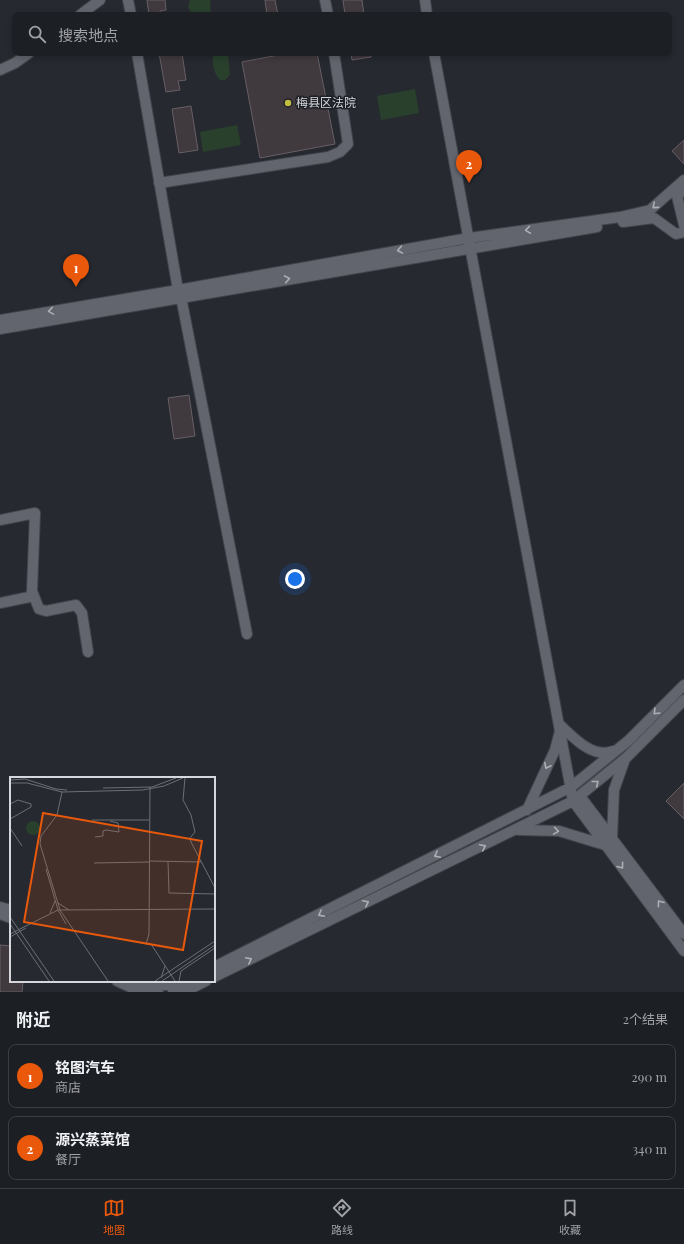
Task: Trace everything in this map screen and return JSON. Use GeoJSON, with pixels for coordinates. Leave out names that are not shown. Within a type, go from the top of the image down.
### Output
{"type":"FeatureCollection","features":[{"type":"Feature","properties":{"kind":"street"},"geometry":{"type":"LineString","coordinates":[[84,12],[100,0]]}},
{"type":"Feature","properties":{"kind":"street"},"geometry":{"type":"LineString","coordinates":[[128,0],[130,12]]}},
{"type":"Feature","properties":{"kind":"street"},"geometry":{"type":"LineString","coordinates":[[325,0],[327,12]]}},
{"type":"Feature","properties":{"kind":"street"},"geometry":{"type":"LineString","coordinates":[[424,0],[426,12]]}},
{"type":"Feature","properties":{"kind":"street"},"geometry":{"type":"LineString","coordinates":[[0,70],[15,64],[25,56]]}},
{"type":"Feature","properties":{"kind":"street"},"geometry":{"type":"LineString","coordinates":[[138,56],[180,294],[248,634]]}},
{"type":"Feature","properties":{"kind":"street"},"geometry":{"type":"LineString","coordinates":[[159,183],[328,157],[340,152],[348,144],[334,56]]}},
{"type":"Feature","properties":{"kind":"street"},"geometry":{"type":"LineString","coordinates":[[435,56],[571,787],[576,798],[609,842],[684,934]]}},
{"type":"Feature","properties":{"kind":"street"},"geometry":{"type":"LineString","coordinates":[[0,329],[180,294],[620,217],[650,210],[684,180]]}},
{"type":"Feature","properties":{"kind":"street"},"geometry":{"type":"LineString","coordinates":[[684,190],[677,196],[684,224]]}},
{"type":"Feature","properties":{"kind":"street"},"geometry":{"type":"LineString","coordinates":[[470,243],[654,218],[676,234],[684,232]]}},
{"type":"Feature","properties":{"kind":"street"},"geometry":{"type":"LineString","coordinates":[[0,320],[180,294]]}},
{"type":"Feature","properties":{"kind":"street"},"geometry":{"type":"LineString","coordinates":[[0,520],[35,513],[32,591],[40,609],[46,611],[76,604],[82,613],[88,652]]}},
{"type":"Feature","properties":{"kind":"street"},"geometry":{"type":"LineString","coordinates":[[0,603],[34,596]]}},
{"type":"Feature","properties":{"kind":"street"},"geometry":{"type":"LineString","coordinates":[[215,966],[571,787],[617,750],[684,685]]}},
{"type":"Feature","properties":{"kind":"street"},"geometry":{"type":"LineString","coordinates":[[215,977],[517,830],[576,798],[626,758],[684,700]]}},
{"type":"Feature","properties":{"kind":"street"},"geometry":{"type":"LineString","coordinates":[[560,727],[575,740],[596,752],[605,754],[617,750]]}},
{"type":"Feature","properties":{"kind":"street"},"geometry":{"type":"LineString","coordinates":[[527,810],[555,750],[560,727]]}},
{"type":"Feature","properties":{"kind":"street"},"geometry":{"type":"LineString","coordinates":[[626,758],[614,790],[609,842],[684,951]]}},
{"type":"Feature","properties":{"kind":"street"},"geometry":{"type":"LineString","coordinates":[[517,830],[559,831],[609,842]]}},
{"type":"Feature","properties":{"kind":"street"},"geometry":{"type":"LineString","coordinates":[[0,907],[10,910]]}},
{"type":"Feature","properties":{"kind":"street"},"geometry":{"type":"LineString","coordinates":[[0,914],[10,918]]}},
{"type":"Feature","properties":{"kind":"street"},"geometry":{"type":"LineString","coordinates":[[119,982],[139,991],[158,992]]}},
{"type":"Feature","properties":{"kind":"street"},"geometry":{"type":"LineString","coordinates":[[136,982],[140,984],[172,985],[182,982]]}},
{"type":"Feature","properties":{"kind":"street"},"geometry":{"type":"LineString","coordinates":[[173,992],[192,988],[204,982]]}},
{"type":"Feature","properties":{"kind":"green space"},"geometry":{"type":"Polygon","coordinates":[[[190,0],[210,0],[211,11],[190,12],[188,7],[190,0]]]}},
{"type":"Feature","properties":{"kind":"green space"},"geometry":{"type":"Polygon","coordinates":[[[214,56],[228,56],[230,75],[225,80],[220,80],[218,77],[213,60],[214,56]]]}},
{"type":"Feature","properties":{"kind":"green space"},"geometry":{"type":"Polygon","coordinates":[[[415,89],[419,113],[381,120],[377,96],[415,89]]]}},
{"type":"Feature","properties":{"kind":"green space"},"geometry":{"type":"Polygon","coordinates":[[[237,125],[241,145],[203,152],[200,132],[237,125]]]}},
{"type":"Feature","properties":{"kind":"building"},"geometry":{"type":"Polygon","coordinates":[[[147,0],[165,0],[166,10],[160,12],[149,12],[147,0]]]}},
{"type":"Feature","properties":{"kind":"building"},"geometry":{"type":"Polygon","coordinates":[[[265,0],[275,0],[277,12],[267,12],[265,0]]]}},
{"type":"Feature","properties":{"kind":"building"},"geometry":{"type":"Polygon","coordinates":[[[343,0],[362,0],[364,12],[345,12],[343,0]]]}},
{"type":"Feature","properties":{"kind":"building"},"geometry":{"type":"Polygon","coordinates":[[[160,56],[182,56],[186,80],[178,81],[180,90],[166,92],[160,56]]]}},
{"type":"Feature","properties":{"kind":"building","name":"梅县区法院"},"geometry":{"type":"Polygon","coordinates":[[[273,56],[318,56],[335,144],[260,158],[242,62],[273,56]]]}},
{"type":"Feature","properties":{"kind":"building"},"geometry":{"type":"Polygon","coordinates":[[[351,56],[371,56],[371,57],[352,60],[351,56]]]}},
{"type":"Feature","properties":{"kind":"building"},"geometry":{"type":"Polygon","coordinates":[[[191,106],[198,150],[179,153],[172,109],[191,106]]]}},
{"type":"Feature","properties":{"kind":"building"},"geometry":{"type":"Polygon","coordinates":[[[684,140],[684,164],[672,151],[684,140]]]}},
{"type":"Feature","properties":{"kind":"building"},"geometry":{"type":"Polygon","coordinates":[[[189,395],[195,436],[174,439],[168,398],[189,395]]]}},
{"type":"Feature","properties":{"kind":"building"},"geometry":{"type":"Polygon","coordinates":[[[684,783],[684,819],[666,801],[684,783]]]}},
{"type":"Feature","properties":{"kind":"building"},"geometry":{"type":"Polygon","coordinates":[[[0,945],[10,946],[10,982],[23,982],[22,992],[0,992],[0,945]]]}},
{"type":"Feature","properties":{"kind":"place","name":"梅县区法院"},"geometry":{"type":"Point","coordinates":[288,103]}},
{"type":"Feature","properties":{"kind":"place","name":"源兴蒸菜馆"},"geometry":{"type":"Point","coordinates":[469,183]}},
{"type":"Feature","properties":{"kind":"place","name":"铭图汽车"},"geometry":{"type":"Point","coordinates":[76,287]}}]}
